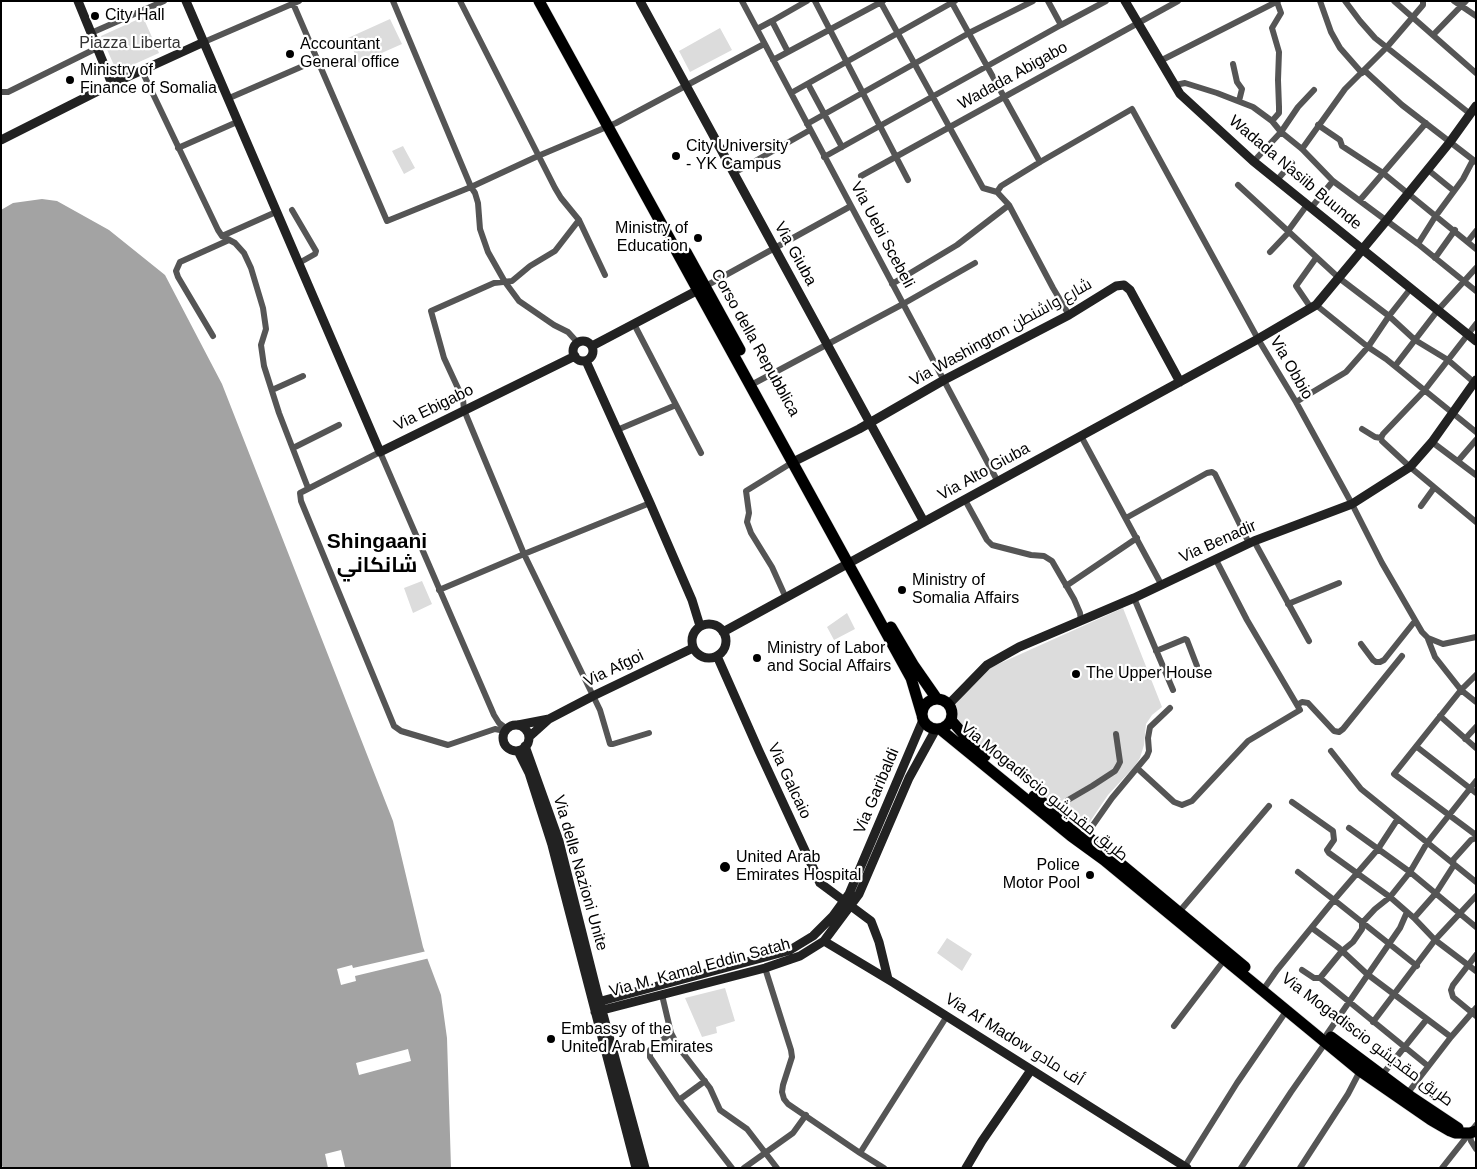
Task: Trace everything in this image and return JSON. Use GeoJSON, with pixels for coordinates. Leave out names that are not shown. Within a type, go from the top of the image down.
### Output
{"type":"FeatureCollection","features":[{"type":"Feature","properties":{"kind":"highway"},"geometry":{"type":"LineString","coordinates":[[540,1],[612,124]]}},
{"type":"Feature","properties":{"kind":"highway"},"geometry":{"type":"LineString","coordinates":[[548,1],[701,289],[797,460],[851,562],[911,678],[923,718],[928,726],[938,729],[948,725],[952,712],[948,704],[937,699],[914,666],[851,562]]}},
{"type":"Feature","properties":{"kind":"highway"},"geometry":{"type":"LineString","coordinates":[[923,718],[923,710],[928,702],[937,699]]}},
{"type":"Feature","properties":{"kind":"highway","name":"Via Mogadiscio طريق مقديشو"},"geometry":{"type":"LineString","coordinates":[[951,720],[978,751],[1054,817],[1104,860],[1163,904],[1179,912],[1224,959],[1265,988],[1287,1010],[1407,1094],[1451,1122],[1471,1131]]}},
{"type":"Feature","properties":{"kind":"highway","name":"Via Mogadiscio طريق مقديشو"},"geometry":{"type":"LineString","coordinates":[[938,729],[1054,817],[1086,835],[1163,904],[1327,1038],[1360,1071],[1431,1120],[1455,1132],[1471,1131]]}},
{"type":"Feature","properties":{"kind":"street"},"geometry":{"type":"LineString","coordinates":[[78,1],[112,84]]}},
{"type":"Feature","properties":{"kind":"street"},"geometry":{"type":"LineString","coordinates":[[91,33],[164,1]]}},
{"type":"Feature","properties":{"kind":"street"},"geometry":{"type":"LineString","coordinates":[[186,1],[439,590],[494,715],[506,730]]}},
{"type":"Feature","properties":{"kind":"street"},"geometry":{"type":"LineString","coordinates":[[393,1],[478,203],[482,238],[488,252],[511,292],[525,305],[554,325],[568,332],[578,343]]}},
{"type":"Feature","properties":{"kind":"street"},"geometry":{"type":"LineString","coordinates":[[460,1],[538,156],[561,198],[579,220],[605,275]]}},
{"type":"Feature","properties":{"kind":"street","name":"Via Giuba"},"geometry":{"type":"LineString","coordinates":[[640,1],[924,522]]}},
{"type":"Feature","properties":{"kind":"street","name":"Via Uebi Scebeli"},"geometry":{"type":"LineString","coordinates":[[742,1],[998,482]]}},
{"type":"Feature","properties":{"kind":"street"},"geometry":{"type":"LineString","coordinates":[[757,29],[807,1]]}},
{"type":"Feature","properties":{"kind":"street"},"geometry":{"type":"LineString","coordinates":[[815,1],[908,180]]}},
{"type":"Feature","properties":{"kind":"street"},"geometry":{"type":"LineString","coordinates":[[734,173],[809,127],[824,115],[969,33],[1033,1]]}},
{"type":"Feature","properties":{"kind":"street"},"geometry":{"type":"LineString","coordinates":[[1048,1],[1061,25]]}},
{"type":"Feature","properties":{"kind":"street"},"geometry":{"type":"LineString","coordinates":[[824,156],[1106,1]]}},
{"type":"Feature","properties":{"kind":"street","name":"Wadada Nasiib Buunde"},"geometry":{"type":"LineString","coordinates":[[1125,1],[1180,94],[1254,161],[1476,341]]}},
{"type":"Feature","properties":{"kind":"street","name":"Wadada Abigabo"},"geometry":{"type":"LineString","coordinates":[[862,176],[1178,1]]}},
{"type":"Feature","properties":{"kind":"street"},"geometry":{"type":"LineString","coordinates":[[1320,1],[1331,32],[1341,49],[1402,105],[1474,161],[1418,244]]}},
{"type":"Feature","properties":{"kind":"street"},"geometry":{"type":"LineString","coordinates":[[1345,1],[1360,22],[1387,47],[1472,110]]}},
{"type":"Feature","properties":{"kind":"street"},"geometry":{"type":"LineString","coordinates":[[1394,1],[1476,74]]}},
{"type":"Feature","properties":{"kind":"street"},"geometry":{"type":"LineString","coordinates":[[1302,149],[1345,89],[1387,47],[1423,5],[1423,1]]}},
{"type":"Feature","properties":{"kind":"street"},"geometry":{"type":"LineString","coordinates":[[1454,1],[1464,4],[1476,16]]}},
{"type":"Feature","properties":{"kind":"street"},"geometry":{"type":"LineString","coordinates":[[1,140],[112,84],[295,2],[317,60],[387,221],[471,187],[612,124],[764,44]]}},
{"type":"Feature","properties":{"kind":"street"},"geometry":{"type":"LineString","coordinates":[[773,60],[881,2],[983,188],[997,192],[1009,205],[1069,315]]}},
{"type":"Feature","properties":{"kind":"street"},"geometry":{"type":"LineString","coordinates":[[791,94],[953,2],[1040,162],[1001,186],[997,192]]}},
{"type":"Feature","properties":{"kind":"street"},"geometry":{"type":"LineString","coordinates":[[1160,61],[1277,2],[1281,13],[1272,28],[1280,52],[1279,107],[1278,113],[1272,121]]}},
{"type":"Feature","properties":{"kind":"street"},"geometry":{"type":"LineString","coordinates":[[1433,35],[1464,4]]}},
{"type":"Feature","properties":{"kind":"street"},"geometry":{"type":"LineString","coordinates":[[772,21],[788,52]]}},
{"type":"Feature","properties":{"kind":"street"},"geometry":{"type":"LineString","coordinates":[[1,92],[8,92],[97,48]]}},
{"type":"Feature","properties":{"kind":"street"},"geometry":{"type":"LineString","coordinates":[[227,99],[317,60]]}},
{"type":"Feature","properties":{"kind":"street"},"geometry":{"type":"LineString","coordinates":[[1233,64],[1237,82],[1242,89],[1239,101]]}},
{"type":"Feature","properties":{"kind":"street"},"geometry":{"type":"LineString","coordinates":[[142,71],[178,148],[226,238],[235,243],[244,253],[251,268],[260,296],[266,329],[261,345],[261,356],[279,413],[308,488],[300,493],[301,501],[394,726],[401,731],[448,745],[495,730],[506,730]]}},
{"type":"Feature","properties":{"kind":"street"},"geometry":{"type":"LineString","coordinates":[[1175,85],[1185,83],[1253,107],[1272,121],[1281,132],[1302,149],[1333,181],[1418,244],[1476,291]]}},
{"type":"Feature","properties":{"kind":"street"},"geometry":{"type":"LineString","coordinates":[[808,84],[842,147]]}},
{"type":"Feature","properties":{"kind":"street"},"geometry":{"type":"LineString","coordinates":[[1254,161],[1281,132],[1298,107],[1314,90]]}},
{"type":"Feature","properties":{"kind":"street","name":"Via Obbio"},"geometry":{"type":"LineString","coordinates":[[1040,162],[1132,109],[1258,339],[1296,402],[1382,563],[1428,638],[1435,657],[1461,690],[1476,702]]}},
{"type":"Feature","properties":{"kind":"street","name":"Via Alto Giuba"},"geometry":{"type":"LineString","coordinates":[[723,632],[1258,339],[1314,306],[1450,142],[1472,110]]}},
{"type":"Feature","properties":{"kind":"street"},"geometry":{"type":"LineString","coordinates":[[178,148],[237,122]]}},
{"type":"Feature","properties":{"kind":"street"},"geometry":{"type":"LineString","coordinates":[[1360,200],[1426,123]]}},
{"type":"Feature","properties":{"kind":"street"},"geometry":{"type":"LineString","coordinates":[[1318,125],[1340,140],[1342,146],[1383,173],[1476,249]]}},
{"type":"Feature","properties":{"kind":"street"},"geometry":{"type":"LineString","coordinates":[[1277,180],[1292,163]]}},
{"type":"Feature","properties":{"kind":"street"},"geometry":{"type":"LineString","coordinates":[[1427,169],[1454,191]]}},
{"type":"Feature","properties":{"kind":"street"},"geometry":{"type":"LineString","coordinates":[[1270,252],[1333,181]]}},
{"type":"Feature","properties":{"kind":"street"},"geometry":{"type":"LineString","coordinates":[[1238,186],[1339,278],[1389,316],[1415,340],[1448,360],[1475,382]]}},
{"type":"Feature","properties":{"kind":"street"},"geometry":{"type":"LineString","coordinates":[[892,284],[957,245],[1009,205]]}},
{"type":"Feature","properties":{"kind":"street"},"geometry":{"type":"LineString","coordinates":[[592,346],[701,289],[851,206]]}},
{"type":"Feature","properties":{"kind":"street"},"geometry":{"type":"LineString","coordinates":[[292,210],[316,251],[315,254],[298,263]]}},
{"type":"Feature","properties":{"kind":"street"},"geometry":{"type":"LineString","coordinates":[[213,336],[178,277],[176,271],[180,262],[276,212]]}},
{"type":"Feature","properties":{"kind":"street"},"geometry":{"type":"LineString","coordinates":[[579,220],[555,250],[530,266],[512,281],[494,283],[431,311],[444,358],[463,399],[464,410],[524,554],[600,710],[610,744],[649,733]]}},
{"type":"Feature","properties":{"kind":"street"},"geometry":{"type":"LineString","coordinates":[[1434,258],[1455,230]]}},
{"type":"Feature","properties":{"kind":"street"},"geometry":{"type":"LineString","coordinates":[[1468,241],[1476,231]]}},
{"type":"Feature","properties":{"kind":"street"},"geometry":{"type":"LineString","coordinates":[[1316,258],[1296,286],[1314,306],[1395,366],[1476,432]]}},
{"type":"Feature","properties":{"kind":"street"},"geometry":{"type":"LineString","coordinates":[[754,383],[975,264]]}},
{"type":"Feature","properties":{"kind":"street"},"geometry":{"type":"LineString","coordinates":[[1395,366],[1438,310],[1476,268]]}},
{"type":"Feature","properties":{"kind":"street","name":"Via Washington شارع واشنطن"},"geometry":{"type":"LineString","coordinates":[[797,460],[870,423],[944,380],[1069,315],[1116,286],[1124,285],[1130,290],[1180,382]]}},
{"type":"Feature","properties":{"kind":"street"},"geometry":{"type":"LineString","coordinates":[[1296,402],[1346,372],[1368,347],[1411,288]]}},
{"type":"Feature","properties":{"kind":"street"},"geometry":{"type":"LineString","coordinates":[[634,324],[701,453]]}},
{"type":"Feature","properties":{"kind":"street"},"geometry":{"type":"LineString","coordinates":[[1381,438],[1424,391],[1476,324]]}},
{"type":"Feature","properties":{"kind":"street"},"geometry":{"type":"LineString","coordinates":[[587,342],[592,346],[593,355],[586,361],[580,361],[575,356],[574,350],[578,343],[587,342]]}},
{"type":"Feature","properties":{"kind":"street","name":"Via Ebigabo"},"geometry":{"type":"LineString","coordinates":[[308,488],[575,356]]}},
{"type":"Feature","properties":{"kind":"street"},"geometry":{"type":"LineString","coordinates":[[586,361],[692,600],[700,626]]}},
{"type":"Feature","properties":{"kind":"street"},"geometry":{"type":"LineString","coordinates":[[272,390],[303,376]]}},
{"type":"Feature","properties":{"kind":"street","name":"Via Benadir"},"geometry":{"type":"LineString","coordinates":[[948,704],[987,665],[1019,647],[1134,598],[1252,542],[1352,504],[1410,467],[1432,442],[1475,382]]}},
{"type":"Feature","properties":{"kind":"street"},"geometry":{"type":"LineString","coordinates":[[617,430],[676,405]]}},
{"type":"Feature","properties":{"kind":"street"},"geometry":{"type":"LineString","coordinates":[[293,448],[338,425]]}},
{"type":"Feature","properties":{"kind":"street"},"geometry":{"type":"LineString","coordinates":[[1362,429],[1375,437],[1381,438],[1410,467],[1476,522]]}},
{"type":"Feature","properties":{"kind":"street"},"geometry":{"type":"LineString","coordinates":[[1081,436],[1162,584]]}},
{"type":"Feature","properties":{"kind":"street"},"geometry":{"type":"LineString","coordinates":[[1458,461],[1476,440]]}},
{"type":"Feature","properties":{"kind":"street"},"geometry":{"type":"LineString","coordinates":[[1432,442],[1476,475]]}},
{"type":"Feature","properties":{"kind":"street"},"geometry":{"type":"LineString","coordinates":[[786,598],[772,567],[747,522],[749,513],[746,492],[797,460]]}},
{"type":"Feature","properties":{"kind":"street"},"geometry":{"type":"LineString","coordinates":[[1126,518],[1207,473],[1212,472],[1215,474],[1309,641]]}},
{"type":"Feature","properties":{"kind":"street"},"geometry":{"type":"LineString","coordinates":[[1421,506],[1434,488]]}},
{"type":"Feature","properties":{"kind":"street"},"geometry":{"type":"LineString","coordinates":[[965,500],[987,540],[992,545],[1048,558],[1066,586],[1080,613],[1081,621]]}},
{"type":"Feature","properties":{"kind":"street"},"geometry":{"type":"LineString","coordinates":[[439,590],[650,503]]}},
{"type":"Feature","properties":{"kind":"street"},"geometry":{"type":"LineString","coordinates":[[1066,586],[1137,538]]}},
{"type":"Feature","properties":{"kind":"street"},"geometry":{"type":"LineString","coordinates":[[1137,768],[1174,802],[1182,805],[1192,801],[1248,741],[1300,710],[1247,620],[1216,560]]}},
{"type":"Feature","properties":{"kind":"street"},"geometry":{"type":"LineString","coordinates":[[1288,604],[1339,583]]}},
{"type":"Feature","properties":{"kind":"street"},"geometry":{"type":"LineString","coordinates":[[1134,598],[1173,690]]}},
{"type":"Feature","properties":{"kind":"street"},"geometry":{"type":"LineString","coordinates":[[1361,644],[1373,660],[1380,662],[1384,660],[1416,621]]}},
{"type":"Feature","properties":{"kind":"street"},"geometry":{"type":"LineString","coordinates":[[713,625],[723,632],[726,644],[721,654],[712,658],[701,657],[693,648],[692,638],[700,626],[713,625]]}},
{"type":"Feature","properties":{"kind":"street"},"geometry":{"type":"LineString","coordinates":[[1428,638],[1443,644],[1476,637]]}},
{"type":"Feature","properties":{"kind":"street"},"geometry":{"type":"LineString","coordinates":[[1156,651],[1185,639],[1198,666]]}},
{"type":"Feature","properties":{"kind":"street","name":"Via Afgoi"},"geometry":{"type":"LineString","coordinates":[[549,719],[693,648]]}},
{"type":"Feature","properties":{"kind":"street","name":"Via Galcaio"},"geometry":{"type":"LineString","coordinates":[[717,656],[820,882],[848,902],[871,922],[879,942],[888,979]]}},
{"type":"Feature","properties":{"kind":"street"},"geometry":{"type":"LineString","coordinates":[[1297,705],[1302,702],[1308,703],[1334,732],[1339,732],[1402,656]]}},
{"type":"Feature","properties":{"kind":"street"},"geometry":{"type":"LineString","coordinates":[[1414,918],[1436,893],[1454,865],[1453,860],[1476,836],[1394,774],[1461,690],[1476,675]]}},
{"type":"Feature","properties":{"kind":"street"},"geometry":{"type":"LineString","coordinates":[[1086,835],[1112,798],[1147,756],[1150,727],[1170,708]]}},
{"type":"Feature","properties":{"kind":"street"},"geometry":{"type":"LineString","coordinates":[[1440,716],[1476,748]]}},
{"type":"Feature","properties":{"kind":"street","name":"Via Garibaldi"},"geometry":{"type":"LineString","coordinates":[[848,902],[849,894],[923,718]]}},
{"type":"Feature","properties":{"kind":"street"},"geometry":{"type":"LineString","coordinates":[[549,719],[524,745],[510,749],[506,746],[504,736],[510,726],[549,719]]}},
{"type":"Feature","properties":{"kind":"street"},"geometry":{"type":"LineString","coordinates":[[518,725],[525,729],[524,745]]}},
{"type":"Feature","properties":{"kind":"street"},"geometry":{"type":"LineString","coordinates":[[1465,739],[1476,727]]}},
{"type":"Feature","properties":{"kind":"street","name":"Via Garibaldi"},"geometry":{"type":"LineString","coordinates":[[848,902],[859,894],[909,778],[938,729]]}},
{"type":"Feature","properties":{"kind":"street"},"geometry":{"type":"LineString","coordinates":[[1054,817],[1068,800],[1115,771],[1120,762],[1116,734]]}},
{"type":"Feature","properties":{"kind":"street","name":"Via delle Nazioni Unite"},"geometry":{"type":"LineString","coordinates":[[524,745],[529,773],[598,1007]]}},
{"type":"Feature","properties":{"kind":"street"},"geometry":{"type":"LineString","coordinates":[[1417,747],[1476,793]]}},
{"type":"Feature","properties":{"kind":"street"},"geometry":{"type":"LineString","coordinates":[[1331,751],[1361,789],[1476,882]]}},
{"type":"Feature","properties":{"kind":"street"},"geometry":{"type":"LineString","coordinates":[[1320,978],[1342,951],[1353,942],[1362,929],[1362,923],[1390,897],[1410,872],[1427,843],[1476,781]]}},
{"type":"Feature","properties":{"kind":"street"},"geometry":{"type":"LineString","coordinates":[[1292,802],[1335,835],[1327,850],[1329,853],[1390,897],[1435,940],[1476,971]]}},
{"type":"Feature","properties":{"kind":"street"},"geometry":{"type":"LineString","coordinates":[[1179,912],[1269,806]]}},
{"type":"Feature","properties":{"kind":"street"},"geometry":{"type":"LineString","coordinates":[[1265,988],[1334,900],[1378,849],[1397,820]]}},
{"type":"Feature","properties":{"kind":"street"},"geometry":{"type":"LineString","coordinates":[[1349,828],[1410,872],[1476,927]]}},
{"type":"Feature","properties":{"kind":"street"},"geometry":{"type":"LineString","coordinates":[[1298,872],[1417,966]]}},
{"type":"Feature","properties":{"kind":"street"},"geometry":{"type":"LineString","coordinates":[[1373,1022],[1435,940],[1476,896]]}},
{"type":"Feature","properties":{"kind":"street","name":"Via M. Kamal Eddin Satah"},"geometry":{"type":"LineString","coordinates":[[598,1007],[781,958],[800,956],[824,941],[848,902]]}},
{"type":"Feature","properties":{"kind":"street","name":"Via M. Kamal Eddin Satah"},"geometry":{"type":"LineString","coordinates":[[598,1007],[662,995],[765,968],[812,936],[848,902]]}},
{"type":"Feature","properties":{"kind":"street"},"geometry":{"type":"LineString","coordinates":[[1241,1168],[1348,1003],[1400,928],[1407,912]]}},
{"type":"Feature","properties":{"kind":"street"},"geometry":{"type":"LineString","coordinates":[[1312,928],[1395,995],[1451,1036]]}},
{"type":"Feature","properties":{"kind":"street","name":"Via Af Madow أف مادو"},"geometry":{"type":"LineString","coordinates":[[824,941],[888,979],[1186,1167]]}},
{"type":"Feature","properties":{"kind":"street"},"geometry":{"type":"LineString","coordinates":[[1407,1094],[1451,1036],[1474,1012],[1453,997],[1451,990],[1476,956]]}},
{"type":"Feature","properties":{"kind":"street"},"geometry":{"type":"LineString","coordinates":[[1174,1026],[1224,959]]}},
{"type":"Feature","properties":{"kind":"street"},"geometry":{"type":"LineString","coordinates":[[765,968],[791,1050],[792,1057],[782,1092],[784,1099],[788,1104],[806,1114],[884,1168]]}},
{"type":"Feature","properties":{"kind":"street"},"geometry":{"type":"LineString","coordinates":[[1302,970],[1314,978],[1320,978],[1348,1003],[1428,1066]]}},
{"type":"Feature","properties":{"kind":"street"},"geometry":{"type":"LineString","coordinates":[[662,995],[671,1033],[679,1048],[713,1093],[720,1110],[747,1129],[777,1168]]}},
{"type":"Feature","properties":{"kind":"street"},"geometry":{"type":"LineString","coordinates":[[598,1007],[612,1047],[632,1134],[636,1168]]}},
{"type":"Feature","properties":{"kind":"street"},"geometry":{"type":"LineString","coordinates":[[598,1007],[632,1134],[645,1168]]}},
{"type":"Feature","properties":{"kind":"street"},"geometry":{"type":"LineString","coordinates":[[1186,1167],[1232,1090],[1287,1010]]}},
{"type":"Feature","properties":{"kind":"street"},"geometry":{"type":"LineString","coordinates":[[860,1153],[947,1016]]}},
{"type":"Feature","properties":{"kind":"street"},"geometry":{"type":"LineString","coordinates":[[1382,1075],[1427,1019]]}},
{"type":"Feature","properties":{"kind":"street"},"geometry":{"type":"LineString","coordinates":[[671,1033],[650,1050],[650,1057],[679,1100],[732,1168]]}},
{"type":"Feature","properties":{"kind":"street"},"geometry":{"type":"LineString","coordinates":[[966,1168],[982,1141],[1031,1070]]}},
{"type":"Feature","properties":{"kind":"street"},"geometry":{"type":"LineString","coordinates":[[1300,1168],[1348,1094],[1360,1071]]}},
{"type":"Feature","properties":{"kind":"street"},"geometry":{"type":"LineString","coordinates":[[679,1100],[705,1081]]}},
{"type":"Feature","properties":{"kind":"street"},"geometry":{"type":"LineString","coordinates":[[744,1168],[793,1133],[806,1114]]}},
{"type":"Feature","properties":{"kind":"street"},"geometry":{"type":"LineString","coordinates":[[1471,1131],[1471,1141],[1476,1149]]}},
{"type":"Feature","properties":{"kind":"street"},"geometry":{"type":"LineString","coordinates":[[1442,1168],[1471,1131]]}},
{"type":"Feature","properties":{"kind":"green space","name":"Piazza Liberta"},"geometry":{"type":"Polygon","coordinates":[[[143,17],[159,53],[117,72],[101,36],[143,17]]]}},
{"type":"Feature","properties":{"kind":"green space"},"geometry":{"type":"Polygon","coordinates":[[[390,19],[402,44],[359,63],[348,38],[390,19]]]}},
{"type":"Feature","properties":{"kind":"green space"},"geometry":{"type":"Polygon","coordinates":[[[720,28],[732,50],[690,72],[679,51],[720,28]]]}},
{"type":"Feature","properties":{"kind":"green space"},"geometry":{"type":"Polygon","coordinates":[[[403,146],[415,168],[404,174],[392,151],[403,146]]]}},
{"type":"Feature","properties":{"kind":"green space"},"geometry":{"type":"Polygon","coordinates":[[[422,581],[432,604],[413,613],[404,588],[422,581]]]}},
{"type":"Feature","properties":{"kind":"green space"},"geometry":{"type":"Polygon","coordinates":[[[1123,608],[1162,707],[1152,715],[1146,724],[1144,745],[1140,758],[1108,795],[1085,829],[982,748],[956,717],[954,706],[982,673],[994,666],[1123,608]]]}},
{"type":"Feature","properties":{"kind":"green space"},"geometry":{"type":"Polygon","coordinates":[[[847,613],[855,629],[834,640],[827,627],[847,613]]]}},
{"type":"Feature","properties":{"kind":"green space"},"geometry":{"type":"Polygon","coordinates":[[[947,938],[972,954],[962,971],[937,953],[947,938]]]}},
{"type":"Feature","properties":{"kind":"green space"},"geometry":{"type":"Polygon","coordinates":[[[725,988],[735,1021],[716,1027],[717,1033],[702,1037],[685,998],[725,988]]]}},
{"type":"Feature","properties":{"kind":"shaded area"},"geometry":{"type":"Polygon","coordinates":[[[42,199],[57,201],[109,230],[165,275],[222,384],[393,821],[423,947],[441,995],[447,1038],[451,1168],[4,1168],[1,1165],[1,210],[13,203],[42,199]]]}},
{"type":"Feature","properties":{"kind":"pier"},"geometry":{"type":"Polygon","coordinates":[[[427,951],[430,958],[355,976],[356,981],[341,985],[337,969],[352,965],[353,968],[427,951]]]}},
{"type":"Feature","properties":{"kind":"pier"},"geometry":{"type":"Polygon","coordinates":[[[408,1049],[411,1061],[359,1075],[356,1063],[408,1049]]]}},
{"type":"Feature","properties":{"kind":"pier"},"geometry":{"type":"Polygon","coordinates":[[[341,1150],[345,1167],[328,1168],[325,1154],[341,1150]]]}},
{"type":"Feature","properties":{"kind":"place","name":"City Hall"},"geometry":{"type":"Point","coordinates":[95,16]}},
{"type":"Feature","properties":{"kind":"place","name":"Accountant General office"},"geometry":{"type":"Point","coordinates":[290,54]}},
{"type":"Feature","properties":{"kind":"place","name":"Ministry of Finance of Somalia"},"geometry":{"type":"Point","coordinates":[70,80]}},
{"type":"Feature","properties":{"kind":"place","name":"City University - YK Campus"},"geometry":{"type":"Point","coordinates":[676,156]}},
{"type":"Feature","properties":{"kind":"place","name":"Ministry of Education"},"geometry":{"type":"Point","coordinates":[698,238]}},
{"type":"Feature","properties":{"kind":"place","name":"Ministry of Somalia Affairs"},"geometry":{"type":"Point","coordinates":[902,590]}},
{"type":"Feature","properties":{"kind":"place","name":"Ministry of Labor and Social Affairs"},"geometry":{"type":"Point","coordinates":[757,658]}},
{"type":"Feature","properties":{"kind":"place","name":"The Upper House"},"geometry":{"type":"Point","coordinates":[1076,674]}},
{"type":"Feature","properties":{"kind":"place","name":"United Arab Emirates Hospital"},"geometry":{"type":"Point","coordinates":[725,867]}},
{"type":"Feature","properties":{"kind":"place","name":"Police Motor Pool"},"geometry":{"type":"Point","coordinates":[1090,875]}},
{"type":"Feature","properties":{"kind":"place","name":"Embassy of the United Arab Emirates"},"geometry":{"type":"Point","coordinates":[551,1039]}},
{"type":"Feature","properties":{"kind":"district","name":"Shingaani شانكاني"},"geometry":{"type":"Point","coordinates":[377,554]}}]}
